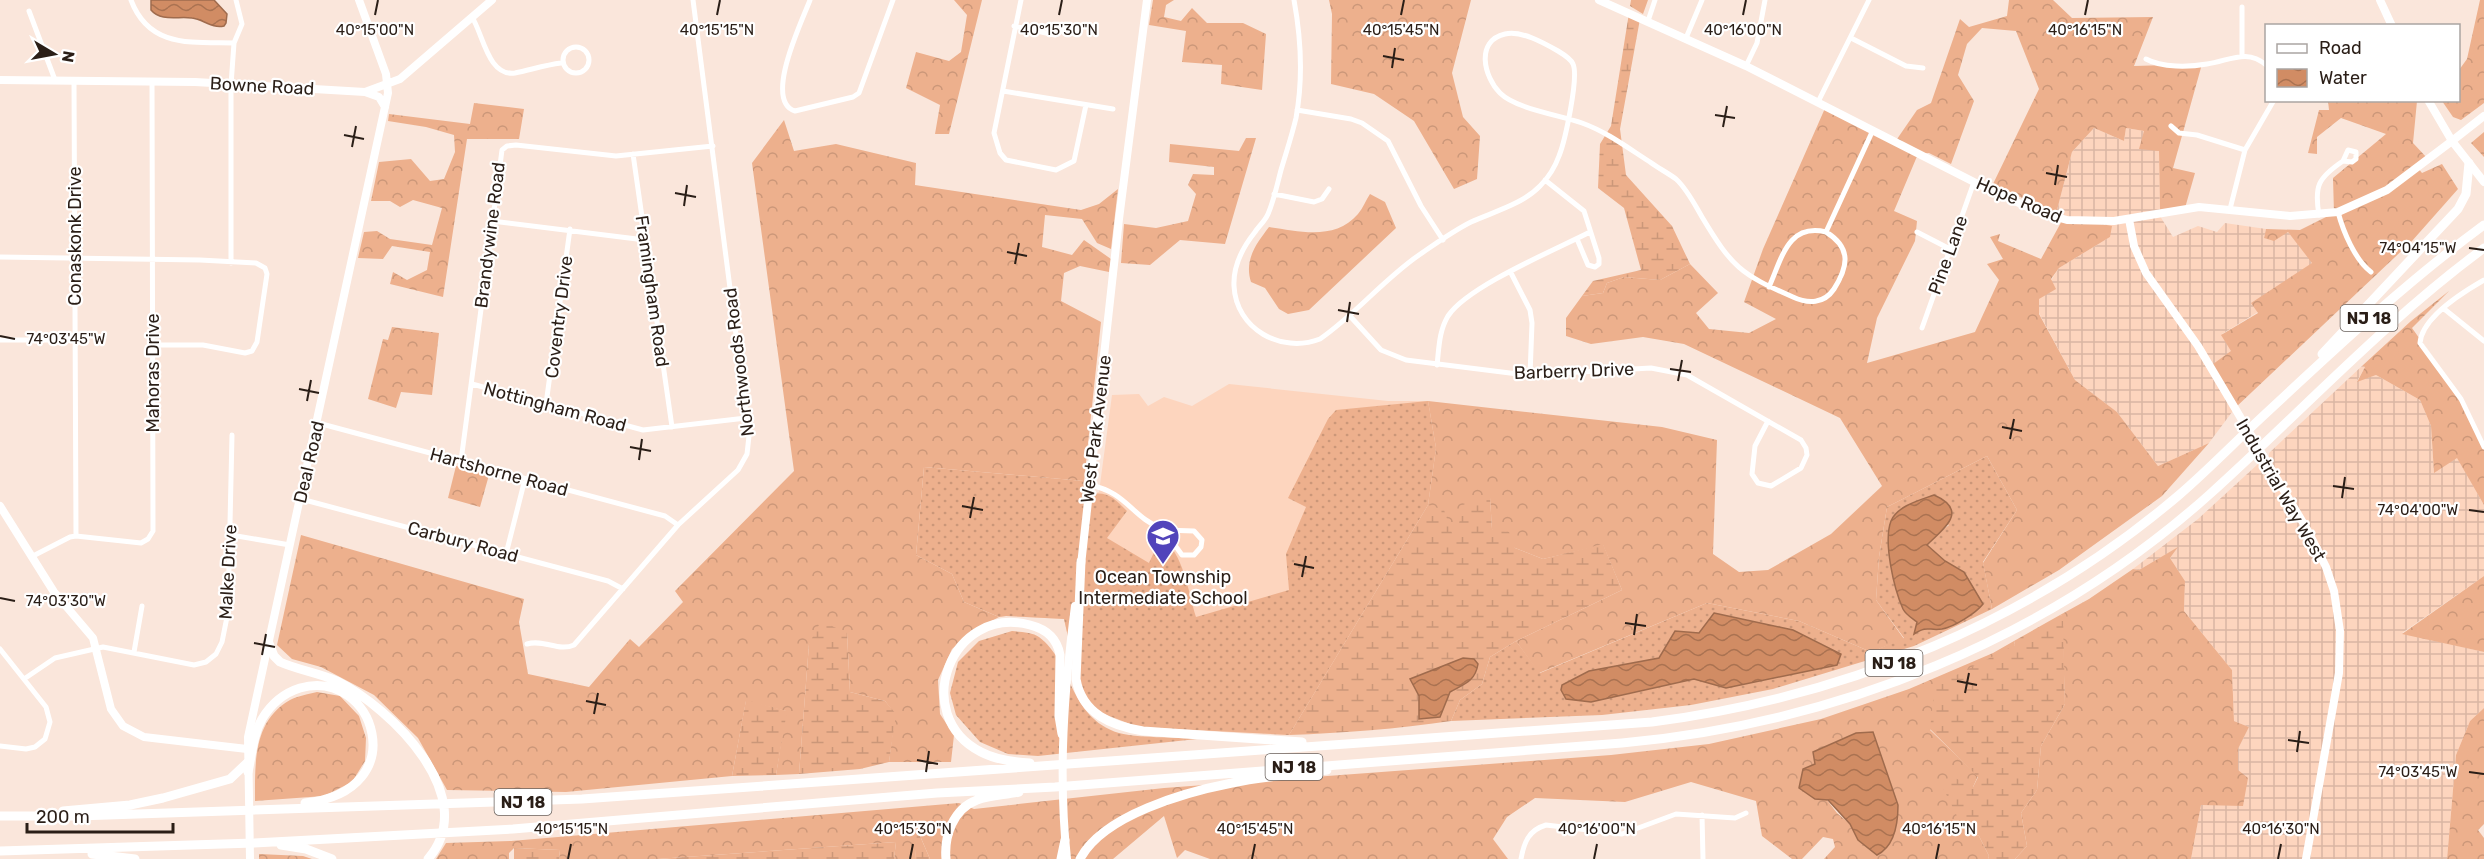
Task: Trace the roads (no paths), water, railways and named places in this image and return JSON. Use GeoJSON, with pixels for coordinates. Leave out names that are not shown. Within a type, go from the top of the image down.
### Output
{"type":"FeatureCollection","features":[{"type":"Feature","properties":{"kind":"highway"},"geometry":{"type":"LineString","coordinates":[[2271,409],[2458,209],[2466,194],[2469,163]]}},
{"type":"Feature","properties":{"kind":"highway","name":"NJ 18"},"geometry":{"type":"LineString","coordinates":[[0,816],[78,816],[262,808],[582,800],[1558,729],[1680,718],[1768,702],[1864,674],[1931,648],[1987,622],[2076,571],[2145,523],[2204,473],[2376,311],[2484,225]]}},
{"type":"Feature","properties":{"kind":"highway","name":"NJ 18"},"geometry":{"type":"LineString","coordinates":[[0,851],[264,843],[513,829],[937,793],[1042,788],[1622,743],[1700,734],[1764,722],[1882,687],[1979,647],[2061,603],[2159,536],[2249,458],[2378,335],[2484,248]]}},
{"type":"Feature","properties":{"kind":"highway"},"geometry":{"type":"LineString","coordinates":[[1081,561],[1076,679],[1083,699],[1098,716],[1118,726],[1143,731],[1328,744]]}},
{"type":"Feature","properties":{"kind":"highway"},"geometry":{"type":"LineString","coordinates":[[1044,765],[990,756],[972,747],[957,733],[947,712],[943,690],[947,668],[958,649],[978,632],[1000,623],[1027,624],[1047,633],[1055,641],[1060,655],[1059,716],[1062,734]]}},
{"type":"Feature","properties":{"kind":"highway"},"geometry":{"type":"LineString","coordinates":[[268,641],[280,662],[337,681],[363,696],[386,713],[418,751],[439,788],[445,817],[441,839],[428,859]]}},
{"type":"Feature","properties":{"kind":"highway"},"geometry":{"type":"LineString","coordinates":[[0,816],[146,802],[225,781],[248,767],[261,721],[273,704],[292,690],[311,686],[335,689],[351,698],[367,718],[373,737],[372,752],[366,770],[353,787],[333,798],[262,808]]}},
{"type":"Feature","properties":{"kind":"highway"},"geometry":{"type":"LineString","coordinates":[[1080,859],[1094,840],[1114,825],[1143,811],[1187,795],[1248,780],[1414,759]]}},
{"type":"Feature","properties":{"kind":"highway"},"geometry":{"type":"LineString","coordinates":[[946,859],[948,832],[957,816],[966,807],[980,799],[1042,788]]}},
{"type":"Feature","properties":{"kind":"highway"},"geometry":{"type":"LineString","coordinates":[[1061,859],[1065,840]]}},
{"type":"Feature","properties":{"kind":"highway"},"geometry":{"type":"LineString","coordinates":[[264,843],[306,849],[332,859]]}},
{"type":"Feature","properties":{"kind":"highway"},"geometry":{"type":"LineString","coordinates":[[62,850],[135,859]]}},
{"type":"Feature","properties":{"kind":"main road"},"geometry":{"type":"LineString","coordinates":[[2380,0],[2391,24]]}},
{"type":"Feature","properties":{"kind":"main road"},"geometry":{"type":"LineString","coordinates":[[2429,102],[2452,141],[2484,182]]}},
{"type":"Feature","properties":{"kind":"main road","name":"Hope Road"},"geometry":{"type":"LineString","coordinates":[[2452,141],[2484,116]]}},
{"type":"Feature","properties":{"kind":"street"},"geometry":{"type":"LineString","coordinates":[[131,0],[140,19],[164,37],[182,42],[234,43]]}},
{"type":"Feature","properties":{"kind":"street"},"geometry":{"type":"LineString","coordinates":[[231,263],[231,85],[234,43],[242,24],[236,0]]}},
{"type":"Feature","properties":{"kind":"street","name":"Deal Road"},"geometry":{"type":"LineString","coordinates":[[250,858],[247,749],[268,641],[318,423],[388,84],[359,0]]}},
{"type":"Feature","properties":{"kind":"street","name":"Bowne Road"},"geometry":{"type":"LineString","coordinates":[[0,80],[152,82],[365,92],[400,78],[492,0]]}},
{"type":"Feature","properties":{"kind":"street","name":"Northwoods Road"},"geometry":{"type":"LineString","coordinates":[[527,644],[540,642],[567,648],[574,645],[678,525],[733,476],[742,465],[750,443],[693,0]]}},
{"type":"Feature","properties":{"kind":"street"},"geometry":{"type":"LineString","coordinates":[[810,0],[782,78],[784,102],[788,108],[795,111],[853,97],[859,93],[893,0]]}},
{"type":"Feature","properties":{"kind":"street"},"geometry":{"type":"LineString","coordinates":[[1021,0],[994,133],[1000,153],[1006,160],[1056,170],[1074,161],[1086,105]]}},
{"type":"Feature","properties":{"kind":"street","name":"West Park Avenue"},"geometry":{"type":"LineString","coordinates":[[1067,859],[1063,806],[1062,734],[1067,674],[1147,0]]}},
{"type":"Feature","properties":{"kind":"street"},"geometry":{"type":"LineString","coordinates":[[1294,0],[1299,41],[1297,110],[1266,220],[1244,246],[1234,275],[1235,291],[1248,322],[1268,338],[1280,343],[1308,344],[1326,335],[1402,267],[1468,224],[1532,194],[1545,180],[1560,153],[1567,118],[1576,80],[1573,63],[1564,54],[1546,44],[1515,33],[1504,34],[1494,39],[1485,54],[1486,74],[1502,95],[1517,102],[1567,118],[1601,132],[1676,179],[1725,255],[1738,269],[1769,287],[1800,300],[1816,303],[1831,294],[1840,279],[1845,264],[1842,244],[1826,232],[1809,230],[1797,235],[1786,250],[1769,287]]}},
{"type":"Feature","properties":{"kind":"street","name":"Hope Road"},"geometry":{"type":"LineString","coordinates":[[1599,0],[1746,66],[1974,182],[2053,217],[2085,222],[2129,219],[2187,208],[2230,208],[2290,216],[2338,212],[2388,190],[2452,141]]}},
{"type":"Feature","properties":{"kind":"street"},"geometry":{"type":"LineString","coordinates":[[1648,21],[1655,0]]}},
{"type":"Feature","properties":{"kind":"street"},"geometry":{"type":"LineString","coordinates":[[1686,38],[1702,0]]}},
{"type":"Feature","properties":{"kind":"street"},"geometry":{"type":"LineString","coordinates":[[1746,66],[1759,37],[1765,0]]}},
{"type":"Feature","properties":{"kind":"street"},"geometry":{"type":"LineString","coordinates":[[1818,102],[1869,0]]}},
{"type":"Feature","properties":{"kind":"street"},"geometry":{"type":"LineString","coordinates":[[2242,7],[2242,56]]}},
{"type":"Feature","properties":{"kind":"street"},"geometry":{"type":"LineString","coordinates":[[29,11],[55,80]]}},
{"type":"Feature","properties":{"kind":"street"},"geometry":{"type":"LineString","coordinates":[[472,17],[492,62],[502,72],[513,73],[561,63]]}},
{"type":"Feature","properties":{"kind":"street"},"geometry":{"type":"LineString","coordinates":[[1014,27],[1054,35],[1065,29]]}},
{"type":"Feature","properties":{"kind":"street"},"geometry":{"type":"LineString","coordinates":[[1851,38],[1909,68],[1923,68]]}},
{"type":"Feature","properties":{"kind":"street"},"geometry":{"type":"LineString","coordinates":[[573,47],[582,48],[589,57],[587,68],[581,73],[571,73],[561,63],[565,53],[573,47]]}},
{"type":"Feature","properties":{"kind":"street"},"geometry":{"type":"LineString","coordinates":[[2146,59],[2158,65],[2201,65],[2242,56],[2257,58],[2265,64]]}},
{"type":"Feature","properties":{"kind":"street","name":"Conaskonk Drive"},"geometry":{"type":"LineString","coordinates":[[74,81],[76,536]]}},
{"type":"Feature","properties":{"kind":"street","name":"Mahoras Drive"},"geometry":{"type":"LineString","coordinates":[[76,536],[144,542],[151,535],[154,523],[152,82]]}},
{"type":"Feature","properties":{"kind":"street"},"geometry":{"type":"LineString","coordinates":[[1003,91],[1113,109]]}},
{"type":"Feature","properties":{"kind":"street"},"geometry":{"type":"LineString","coordinates":[[365,92],[379,97],[385,106]]}},
{"type":"Feature","properties":{"kind":"street"},"geometry":{"type":"LineString","coordinates":[[2230,208],[2238,169],[2245,150],[2273,102]]}},
{"type":"Feature","properties":{"kind":"street"},"geometry":{"type":"LineString","coordinates":[[1297,110],[1351,119],[1362,123],[1388,141],[1421,206],[1443,240]]}},
{"type":"Feature","properties":{"kind":"street"},"geometry":{"type":"LineString","coordinates":[[2171,126],[2179,133],[2197,135],[2245,150]]}},
{"type":"Feature","properties":{"kind":"street"},"geometry":{"type":"LineString","coordinates":[[1826,232],[1873,130]]}},
{"type":"Feature","properties":{"kind":"street","name":"Brandywine Road"},"geometry":{"type":"LineString","coordinates":[[461,461],[501,153],[507,146],[616,156],[713,146]]}},
{"type":"Feature","properties":{"kind":"street","name":"Framingham Road"},"geometry":{"type":"LineString","coordinates":[[633,154],[672,428]]}},
{"type":"Feature","properties":{"kind":"street"},"geometry":{"type":"LineString","coordinates":[[2319,215],[2316,193],[2319,183],[2343,161]]}},
{"type":"Feature","properties":{"kind":"street"},"geometry":{"type":"LineString","coordinates":[[1545,180],[1584,211],[1599,264],[1595,267],[1588,265],[1577,239]]}},
{"type":"Feature","properties":{"kind":"street","name":"Pine Lane"},"geometry":{"type":"LineString","coordinates":[[1922,328],[1974,182]]}},
{"type":"Feature","properties":{"kind":"street"},"geometry":{"type":"LineString","coordinates":[[1274,194],[1314,202],[1322,199],[1329,189]]}},
{"type":"Feature","properties":{"kind":"street"},"geometry":{"type":"LineString","coordinates":[[2338,212],[2352,244],[2364,265],[2371,272]]}},
{"type":"Feature","properties":{"kind":"street","name":"Industrial Way West"},"geometry":{"type":"LineString","coordinates":[[2129,219],[2134,246],[2146,273],[2198,346],[2308,531],[2325,565],[2334,591],[2340,631],[2339,673],[2306,859]]}},
{"type":"Feature","properties":{"kind":"street"},"geometry":{"type":"LineString","coordinates":[[492,221],[645,240]]}},
{"type":"Feature","properties":{"kind":"street","name":"Coventry Drive"},"geometry":{"type":"LineString","coordinates":[[546,404],[570,230]]}},
{"type":"Feature","properties":{"kind":"street"},"geometry":{"type":"LineString","coordinates":[[1437,365],[1440,335],[1449,315],[1466,296],[1590,232]]}},
{"type":"Feature","properties":{"kind":"street"},"geometry":{"type":"LineString","coordinates":[[1917,232],[1950,249]]}},
{"type":"Feature","properties":{"kind":"street"},"geometry":{"type":"LineString","coordinates":[[0,258],[153,259],[256,263],[266,271],[257,342],[254,349],[245,353],[203,345],[153,345]]}},
{"type":"Feature","properties":{"kind":"street"},"geometry":{"type":"LineString","coordinates":[[1511,273],[1530,310],[1532,323],[1530,375]]}},
{"type":"Feature","properties":{"kind":"street"},"geometry":{"type":"LineString","coordinates":[[2484,280],[2443,308],[2423,333],[2421,346],[2462,399],[2484,446]]}},
{"type":"Feature","properties":{"kind":"street"},"geometry":{"type":"LineString","coordinates":[[2443,308],[2484,341]]}},
{"type":"Feature","properties":{"kind":"street","name":"Barberry Drive"},"geometry":{"type":"LineString","coordinates":[[1349,315],[1381,350],[1406,360],[1530,375],[1651,368],[1687,375],[1768,421],[1801,440],[1806,448],[1801,468],[1772,486],[1758,483],[1752,474],[1755,446],[1768,421]]}},
{"type":"Feature","properties":{"kind":"street"},"geometry":{"type":"LineString","coordinates":[[0,340],[75,340]]}},
{"type":"Feature","properties":{"kind":"street","name":"Nottingham Road"},"geometry":{"type":"LineString","coordinates":[[471,384],[643,430],[746,418]]}},
{"type":"Feature","properties":{"kind":"street","name":"Hartshorne Road"},"geometry":{"type":"LineString","coordinates":[[318,423],[665,516],[678,525]]}},
{"type":"Feature","properties":{"kind":"street","name":"Malke Drive"},"geometry":{"type":"LineString","coordinates":[[24,679],[55,658],[107,646],[194,665],[206,662],[216,654],[222,642],[228,612],[232,435]]}},
{"type":"Feature","properties":{"kind":"street"},"geometry":{"type":"LineString","coordinates":[[506,554],[525,479]]}},
{"type":"Feature","properties":{"kind":"street"},"geometry":{"type":"LineString","coordinates":[[1089,485],[1117,494],[1140,518],[1164,530],[1194,531],[1202,540],[1201,547],[1194,555],[1182,555],[1164,530]]}},
{"type":"Feature","properties":{"kind":"street","name":"Carbury Road"},"geometry":{"type":"LineString","coordinates":[[301,499],[608,581],[623,589]]}},
{"type":"Feature","properties":{"kind":"street"},"geometry":{"type":"LineString","coordinates":[[0,506],[54,592],[88,630],[97,648],[111,709],[129,731],[144,737],[247,749]]}},
{"type":"Feature","properties":{"kind":"street"},"geometry":{"type":"LineString","coordinates":[[231,535],[290,545]]}},
{"type":"Feature","properties":{"kind":"street"},"geometry":{"type":"LineString","coordinates":[[32,557],[76,536]]}},
{"type":"Feature","properties":{"kind":"street"},"geometry":{"type":"LineString","coordinates":[[135,652],[141,606]]}},
{"type":"Feature","properties":{"kind":"street"},"geometry":{"type":"LineString","coordinates":[[0,649],[49,714],[48,735],[39,745],[30,748],[0,746]]}},
{"type":"Feature","properties":{"kind":"street"},"geometry":{"type":"LineString","coordinates":[[1521,859],[1530,835],[1546,825],[1622,834],[1676,814],[1736,818],[1746,813]]}},
{"type":"Feature","properties":{"kind":"street"},"geometry":{"type":"LineString","coordinates":[[1702,815],[1703,859]]}},
{"type":"Feature","properties":{"kind":"water"},"geometry":{"type":"Polygon","coordinates":[[[151,0],[214,0],[227,14],[226,23],[220,27],[192,18],[160,16],[151,10],[151,0]]]}},
{"type":"Feature","properties":{"kind":"water"},"geometry":{"type":"Polygon","coordinates":[[[1934,495],[1945,501],[1952,514],[1946,526],[1927,545],[1945,561],[1964,572],[1983,604],[1952,626],[1942,629],[1925,629],[1914,634],[1917,622],[1903,609],[1893,578],[1888,541],[1889,530],[1891,521],[1898,511],[1934,495]]]}},
{"type":"Feature","properties":{"kind":"water"},"geometry":{"type":"Polygon","coordinates":[[[1714,613],[1793,630],[1841,654],[1837,665],[1726,688],[1694,679],[1591,702],[1566,699],[1561,690],[1562,685],[1589,671],[1659,658],[1675,631],[1699,633],[1714,613]]]}},
{"type":"Feature","properties":{"kind":"water"},"geometry":{"type":"Polygon","coordinates":[[[1463,658],[1474,659],[1478,664],[1472,679],[1450,692],[1440,717],[1419,719],[1419,696],[1410,679],[1463,658]]]}},
{"type":"Feature","properties":{"kind":"water"},"geometry":{"type":"Polygon","coordinates":[[[1873,732],[1898,805],[1892,840],[1877,855],[1858,840],[1850,824],[1828,800],[1815,799],[1799,788],[1803,769],[1815,764],[1813,752],[1856,733],[1873,732]]]}},
{"type":"Feature","properties":{"kind":"place","name":"Ocean Township Intermediate School"},"geometry":{"type":"Point","coordinates":[1163,565]}}]}
